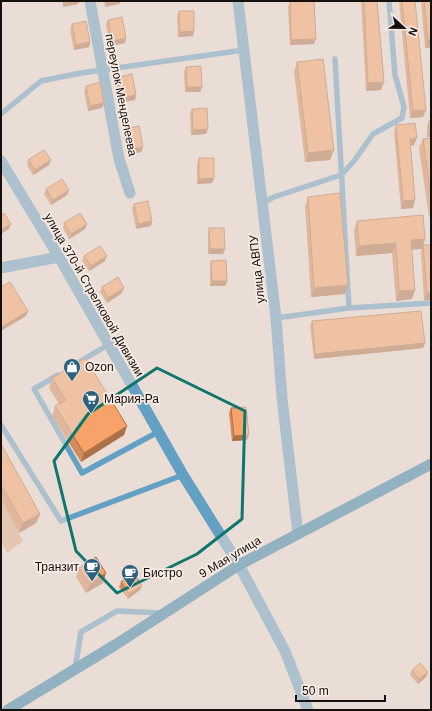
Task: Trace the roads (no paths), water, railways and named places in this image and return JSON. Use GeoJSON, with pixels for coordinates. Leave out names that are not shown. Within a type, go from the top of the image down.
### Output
{"type":"FeatureCollection","features":[{"type":"Feature","properties":{"kind":"main road","name":"9 Мая улица"},"geometry":{"type":"LineString","coordinates":[[8,710],[75,670],[239,565],[431,464]]}},
{"type":"Feature","properties":{"kind":"street","name":"переулок Менделеева"},"geometry":{"type":"LineString","coordinates":[[90,1],[119,160],[130,192]]}},
{"type":"Feature","properties":{"kind":"street","name":"улица АВПУ"},"geometry":{"type":"LineString","coordinates":[[238,1],[276,318],[282,398],[298,534]]}},
{"type":"Feature","properties":{"kind":"street","name":"улица 370-й Стрелковой Дивизии"},"geometry":{"type":"LineString","coordinates":[[1,161],[58,257],[182,475],[239,565],[285,651],[308,710]]}},
{"type":"Feature","properties":{"kind":"street"},"geometry":{"type":"LineString","coordinates":[[1,268],[58,257]]}},
{"type":"Feature","properties":{"kind":"lane"},"geometry":{"type":"LineString","coordinates":[[263,203],[274,197],[341,175],[373,134],[402,118],[404,108],[395,75],[389,1]]}},
{"type":"Feature","properties":{"kind":"lane"},"geometry":{"type":"LineString","coordinates":[[1,114],[41,81],[103,69],[244,50]]}},
{"type":"Feature","properties":{"kind":"lane"},"geometry":{"type":"LineString","coordinates":[[335,58],[349,308]]}},
{"type":"Feature","properties":{"kind":"lane"},"geometry":{"type":"LineString","coordinates":[[276,318],[349,308],[431,303]]}},
{"type":"Feature","properties":{"kind":"lane"},"geometry":{"type":"LineString","coordinates":[[74,365],[108,345]]}},
{"type":"Feature","properties":{"kind":"lane"},"geometry":{"type":"LineString","coordinates":[[61,373],[34,389],[82,473],[158,432]]}},
{"type":"Feature","properties":{"kind":"lane"},"geometry":{"type":"LineString","coordinates":[[1,424],[61,521],[182,475]]}},
{"type":"Feature","properties":{"kind":"lane"},"geometry":{"type":"LineString","coordinates":[[75,670],[81,632],[117,611],[165,613]]}},
{"type":"Feature","properties":{"kind":"place","name":"Ozon"},"geometry":{"type":"Point","coordinates":[72,382]}},
{"type":"Feature","properties":{"kind":"place","name":"Мария-Ра"},"geometry":{"type":"Point","coordinates":[91,414]}},
{"type":"Feature","properties":{"kind":"place","name":"Транзит"},"geometry":{"type":"Point","coordinates":[92,582]}},
{"type":"Feature","properties":{"kind":"place","name":"Бистро"},"geometry":{"type":"Point","coordinates":[130,588]}}]}
